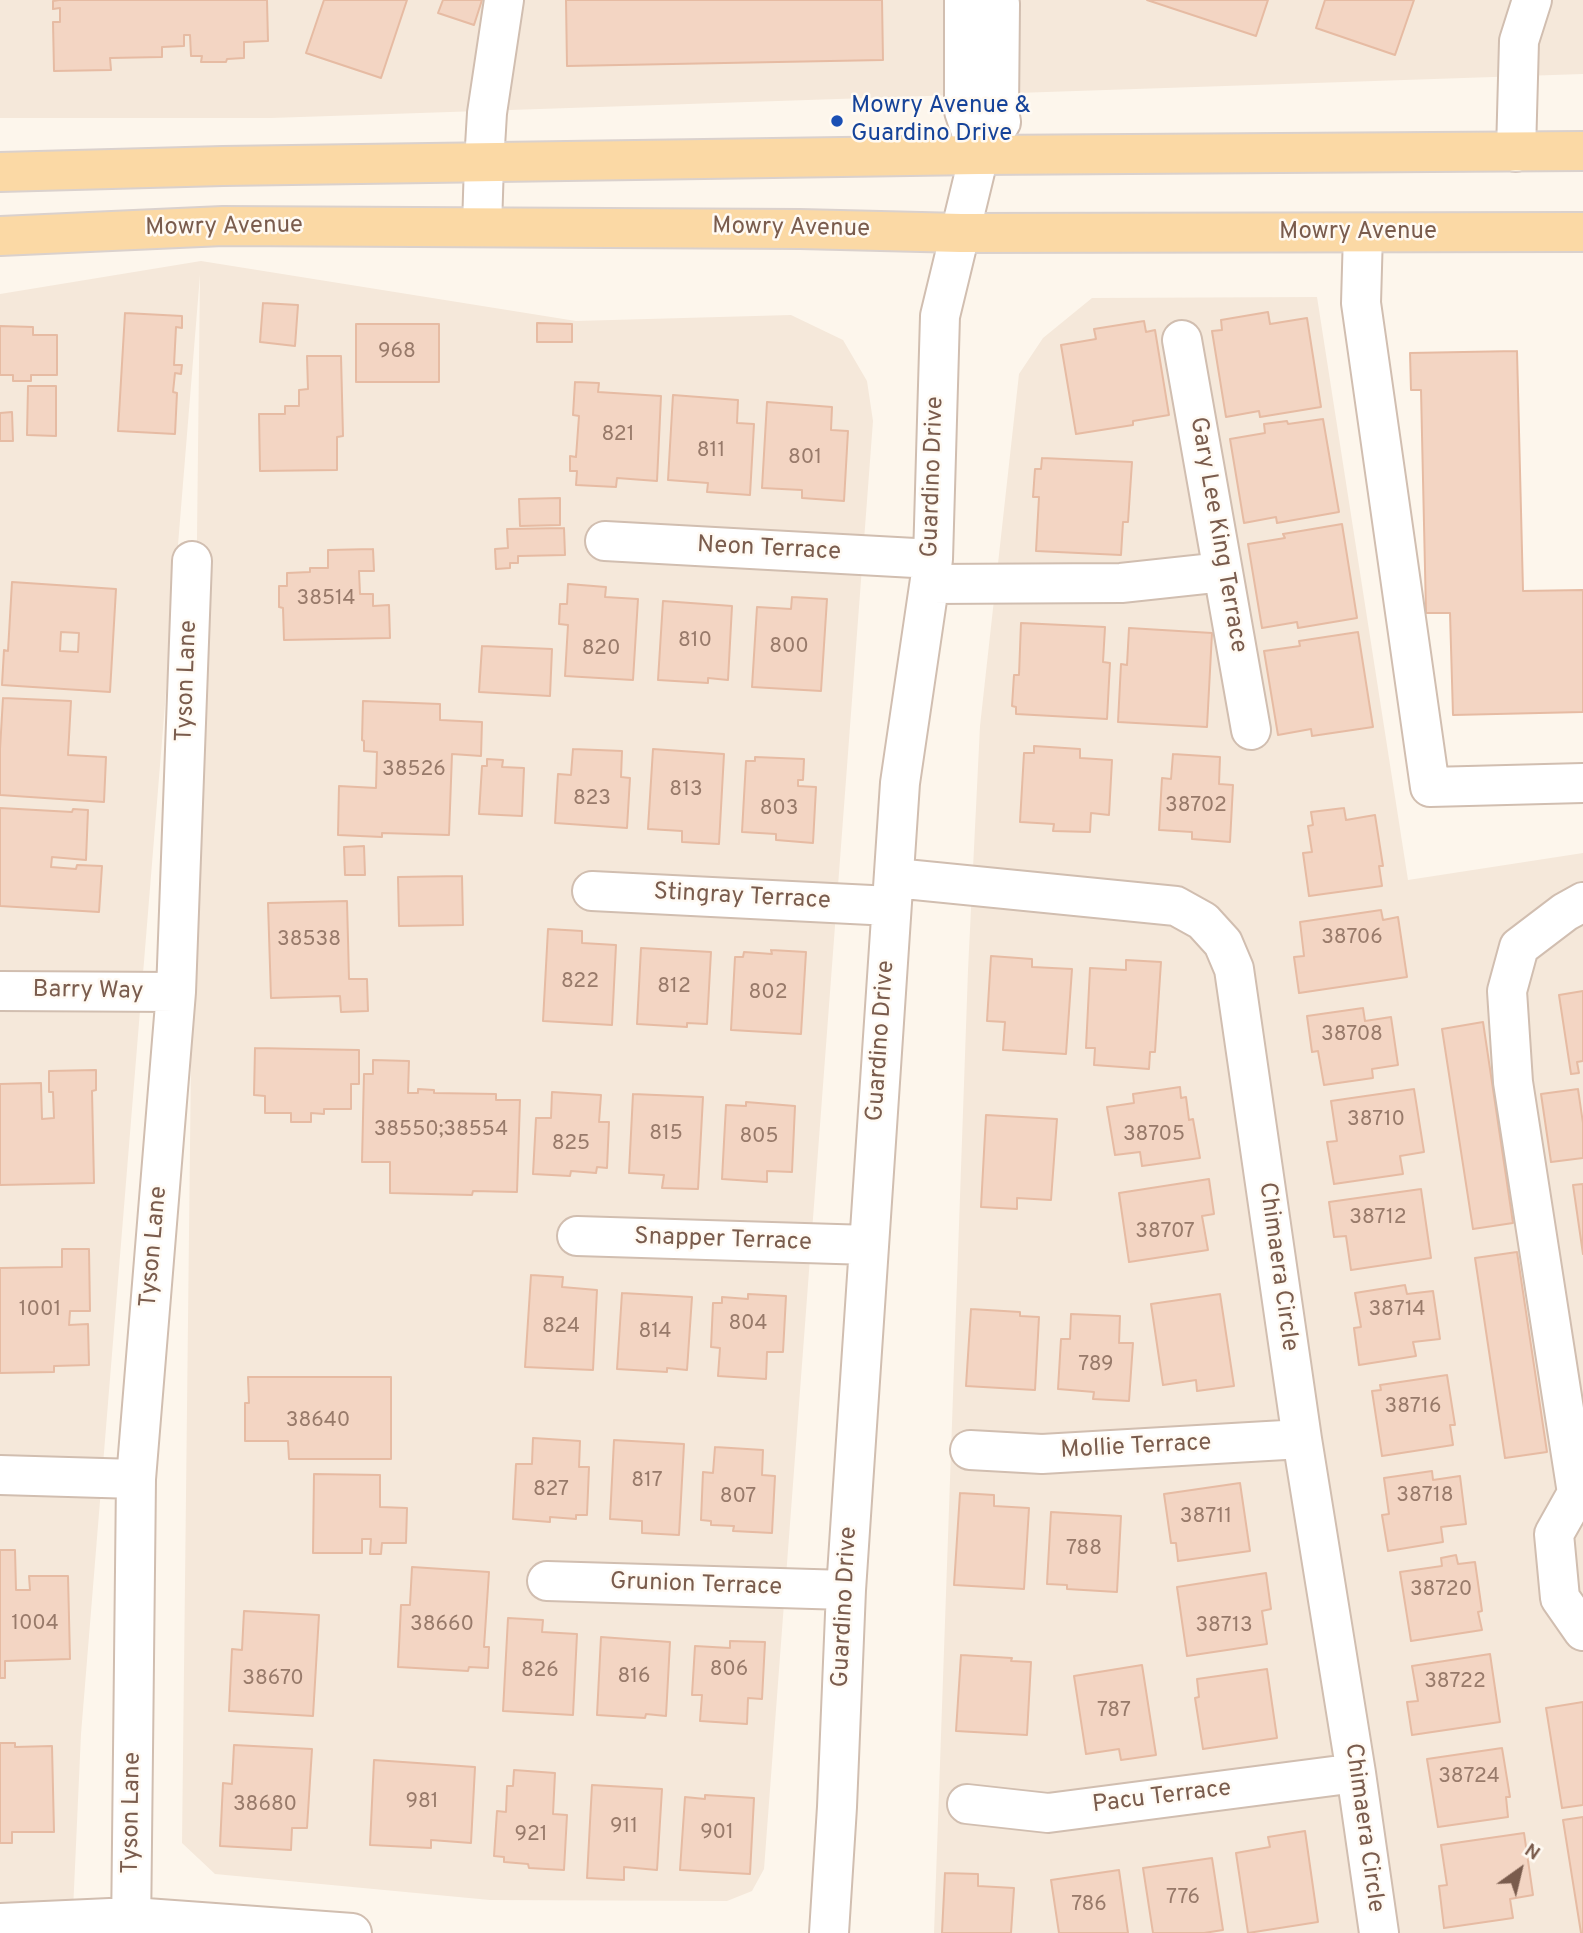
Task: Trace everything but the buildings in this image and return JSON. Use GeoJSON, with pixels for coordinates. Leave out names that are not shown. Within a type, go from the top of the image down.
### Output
{"type":"FeatureCollection","features":[{"type":"Feature","properties":{"kind":"main road"},"geometry":{"type":"LineString","coordinates":[[0,172],[223,166],[979,155],[1583,151]]}},
{"type":"Feature","properties":{"kind":"main road","name":"Mowry Avenue"},"geometry":{"type":"LineString","coordinates":[[0,236],[223,226],[818,229],[961,233],[1583,232]]}},
{"type":"Feature","properties":{"kind":"street"},"geometry":{"type":"LineString","coordinates":[[482,227],[487,113],[504,0]]}},
{"type":"Feature","properties":{"kind":"street"},"geometry":{"type":"LineString","coordinates":[[964,0],[964,111],[979,155]]}},
{"type":"Feature","properties":{"kind":"street"},"geometry":{"type":"LineString","coordinates":[[979,155],[1001,122],[998,0]]}},
{"type":"Feature","properties":{"kind":"street"},"geometry":{"type":"LineString","coordinates":[[1516,152],[1519,41],[1532,0]]}},
{"type":"Feature","properties":{"kind":"street","name":"Guardino Drive"},"geometry":{"type":"LineString","coordinates":[[829,1933],[846,1590],[900,783],[931,571],[940,316],[979,155]]}},
{"type":"Feature","properties":{"kind":"street"},"geometry":{"type":"LineString","coordinates":[[1363,233],[1361,303],[1430,787],[1583,783]]}},
{"type":"Feature","properties":{"kind":"street","name":"Gary Lee King Terrace"},"geometry":{"type":"LineString","coordinates":[[1182,340],[1251,730]]}},
{"type":"Feature","properties":{"kind":"street","name":"Neon Terrace"},"geometry":{"type":"LineString","coordinates":[[605,541],[931,571],[1121,583],[1223,572]]}},
{"type":"Feature","properties":{"kind":"street","name":"Tyson Lane"},"geometry":{"type":"LineString","coordinates":[[132,1925],[136,1479],[176,992],[192,561]]}},
{"type":"Feature","properties":{"kind":"street","name":"Stingray Terrace"},"geometry":{"type":"LineString","coordinates":[[592,891],[893,892]]}},
{"type":"Feature","properties":{"kind":"street","name":"Chimaera Circle"},"geometry":{"type":"LineString","coordinates":[[893,892],[1176,906],[1203,921],[1223,943],[1234,969],[1302,1439],[1379,1933]]}},
{"type":"Feature","properties":{"kind":"street"},"geometry":{"type":"LineString","coordinates":[[1583,902],[1565,912],[1519,947],[1507,991],[1513,1082],[1580,1492],[1554,1534],[1560,1598],[1583,1631]]}},
{"type":"Feature","properties":{"kind":"street","name":"Barry Way"},"geometry":{"type":"LineString","coordinates":[[0,991],[176,992]]}},
{"type":"Feature","properties":{"kind":"street","name":"Snapper Terrace"},"geometry":{"type":"LineString","coordinates":[[576,1236],[869,1245]]}},
{"type":"Feature","properties":{"kind":"street","name":"Mollie Terrace"},"geometry":{"type":"LineString","coordinates":[[970,1450],[1042,1454],[1302,1439]]}},
{"type":"Feature","properties":{"kind":"street"},"geometry":{"type":"LineString","coordinates":[[0,1475],[136,1479]]}},
{"type":"Feature","properties":{"kind":"street","name":"Grunion Terrace"},"geometry":{"type":"LineString","coordinates":[[547,1581],[846,1590]]}},
{"type":"Feature","properties":{"kind":"street","name":"Pacu Terrace"},"geometry":{"type":"LineString","coordinates":[[967,1804],[1048,1813],[1356,1773]]}},
{"type":"Feature","properties":{"kind":"street"},"geometry":{"type":"LineString","coordinates":[[0,1923],[352,1933]]}},
{"type":"Feature","properties":{"kind":"shaded area"},"geometry":{"type":"Polygon","coordinates":[[[0,0],[1583,0],[1583,74],[271,118],[0,118],[0,0]]]}},
{"type":"Feature","properties":{"kind":"shaded area"},"geometry":{"type":"Polygon","coordinates":[[[201,261],[576,321],[791,315],[843,340],[867,381],[873,421],[764,1869],[752,1891],[727,1901],[490,1900],[215,1874],[182,1843],[200,275],[81,1734],[72,1933],[0,1933],[0,294],[201,261]]]}},
{"type":"Feature","properties":{"kind":"shaded area"},"geometry":{"type":"Polygon","coordinates":[[[1317,297],[1408,880],[1583,853],[1583,1933],[934,1933],[968,970],[980,726],[1019,374],[1043,338],[1092,298],[1317,297]]]}},
{"type":"Feature","properties":{"kind":"place","name":"Mowry Avenue & Guardino Drive"},"geometry":{"type":"Point","coordinates":[837,121]}}]}
